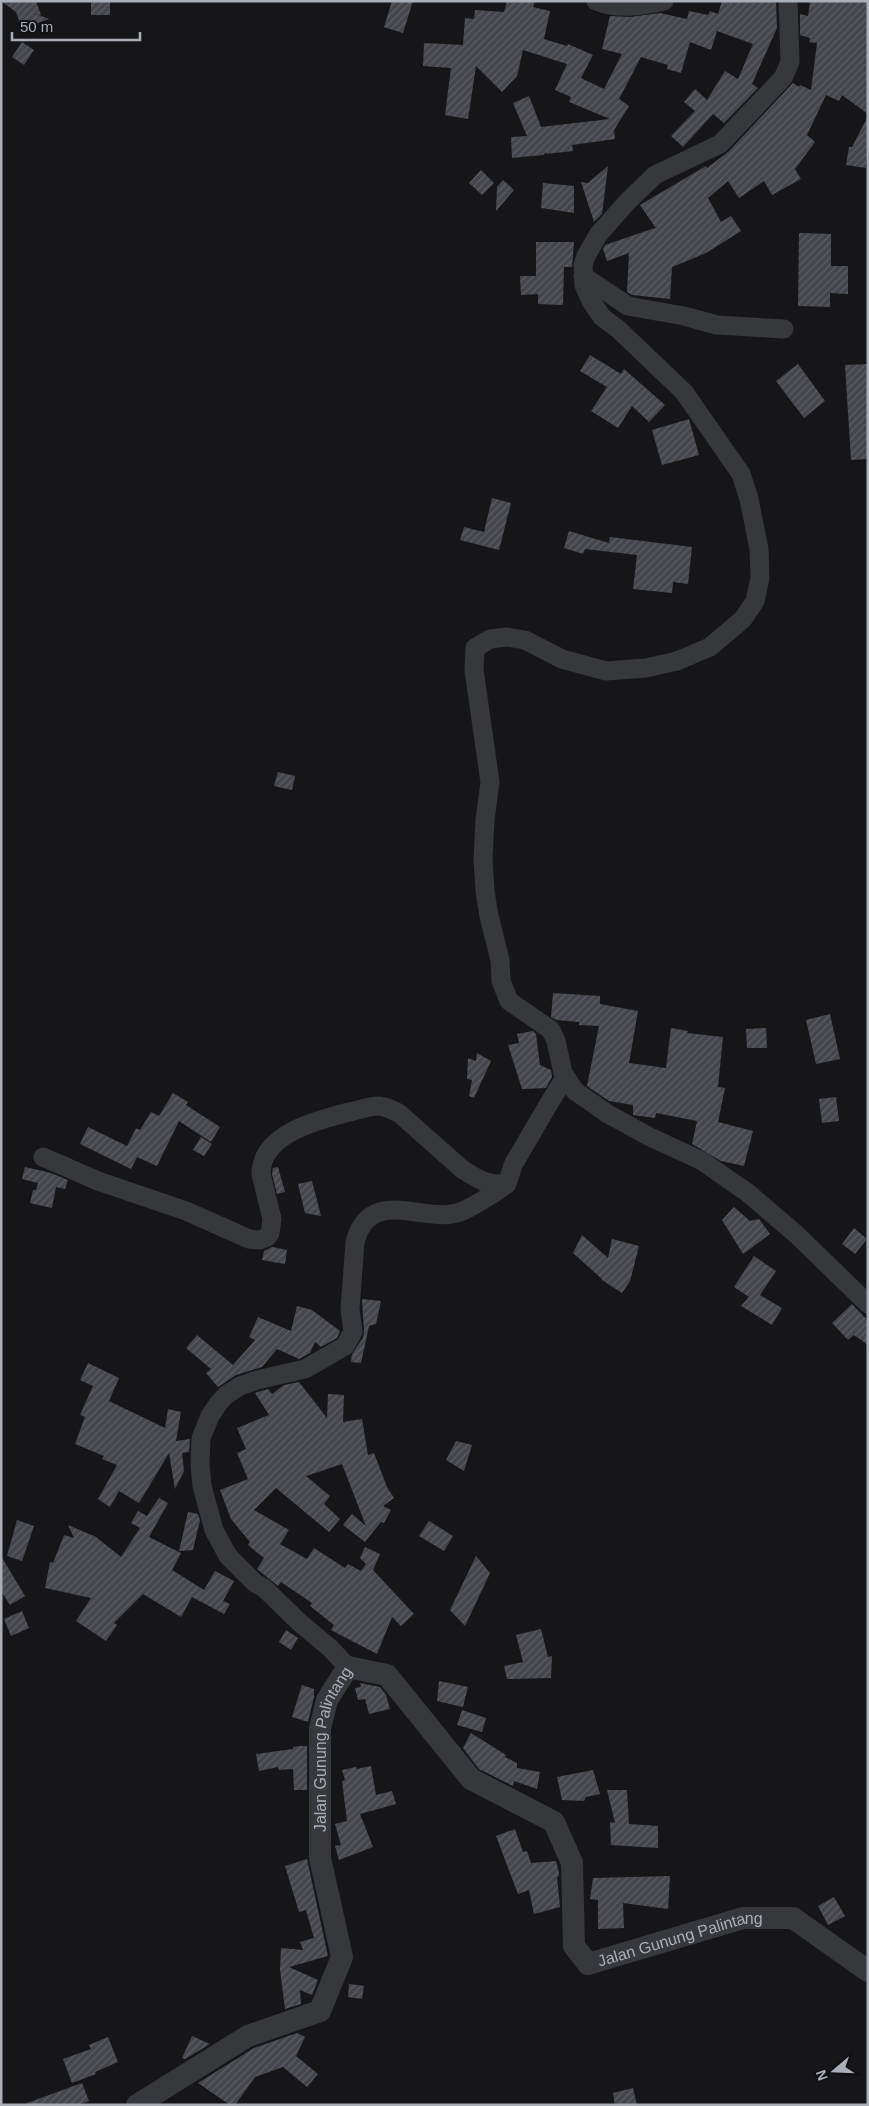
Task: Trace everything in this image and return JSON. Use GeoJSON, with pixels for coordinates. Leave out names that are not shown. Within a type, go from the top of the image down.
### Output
{"type":"FeatureCollection","features":[{"type":"Feature","properties":{"kind":"street"},"geometry":{"type":"LineString","coordinates":[[596,1],[609,5],[625,6],[649,5],[664,1]]}},
{"type":"Feature","properties":{"kind":"street"},"geometry":{"type":"LineString","coordinates":[[788,1],[790,62],[783,78],[720,144],[655,176],[627,202],[598,235],[586,256],[583,276],[590,301],[602,317],[618,329],[684,392],[741,474],[755,525],[760,578],[755,601],[743,619],[710,647],[677,661],[646,668],[606,671],[562,659],[525,640],[507,637],[482,642],[475,648],[474,670],[490,782],[485,820],[484,875],[489,916],[500,960],[501,981],[509,1000],[551,1030],[556,1041],[559,1062],[565,1078],[575,1091],[608,1114],[648,1136],[702,1161],[748,1193],[797,1235],[868,1304]]}},
{"type":"Feature","properties":{"kind":"street"},"geometry":{"type":"LineString","coordinates":[[583,276],[628,306],[684,316],[717,325],[784,329]]}},
{"type":"Feature","properties":{"kind":"street"},"geometry":{"type":"LineString","coordinates":[[348,1667],[330,1648],[299,1622],[264,1588],[255,1583],[228,1556],[214,1530],[202,1486],[201,1438],[218,1404],[240,1386],[257,1380],[305,1369],[345,1346],[353,1332],[350,1309],[355,1242],[358,1232],[371,1216],[390,1209],[397,1209],[452,1216],[467,1209],[506,1184],[513,1166],[565,1078]]}},
{"type":"Feature","properties":{"kind":"street"},"geometry":{"type":"LineString","coordinates":[[44,1156],[98,1181],[186,1211],[249,1239],[260,1240],[267,1237],[272,1226],[261,1174],[261,1166],[270,1150],[281,1139],[300,1126],[321,1118],[368,1107],[389,1108],[400,1114],[462,1169],[484,1183],[506,1184]]}},
{"type":"Feature","properties":{"kind":"street","name":"Jalan Gunung Palintang"},"geometry":{"type":"LineString","coordinates":[[137,2105],[248,2036],[320,2010],[342,1958],[320,1858],[320,1728],[327,1700],[348,1667],[387,1675],[471,1779],[554,1822],[572,1863],[574,1946],[588,1964],[743,1918],[793,1918],[868,1971]]}},
{"type":"Feature","properties":{"kind":"building"},"geometry":{"type":"Polygon","coordinates":[[[1,1],[36,1],[41,15],[36,14],[49,19],[22,29],[16,12],[1,1]]]}},
{"type":"Feature","properties":{"kind":"building"},"geometry":{"type":"Polygon","coordinates":[[[91,1],[110,1],[110,15],[91,15],[91,1]]]}},
{"type":"Feature","properties":{"kind":"building"},"geometry":{"type":"Polygon","coordinates":[[[392,1],[413,1],[403,33],[384,27],[392,1]]]}},
{"type":"Feature","properties":{"kind":"building"},"geometry":{"type":"Polygon","coordinates":[[[507,1],[535,1],[533,7],[550,11],[544,39],[567,46],[568,44],[593,55],[581,78],[604,89],[622,54],[602,49],[610,16],[630,17],[660,13],[687,19],[689,11],[708,15],[710,11],[718,14],[722,1],[776,1],[777,28],[752,84],[758,88],[724,123],[713,114],[683,147],[671,136],[695,111],[684,102],[695,89],[707,100],[725,71],[738,79],[753,44],[717,31],[711,50],[690,42],[681,73],[667,69],[668,65],[641,57],[619,99],[629,106],[614,130],[615,139],[572,145],[573,151],[546,154],[546,152],[543,155],[512,158],[511,137],[527,136],[513,103],[529,96],[541,127],[610,119],[569,102],[571,97],[555,90],[567,64],[523,50],[517,76],[502,92],[476,66],[468,119],[445,115],[451,68],[423,66],[424,43],[463,45],[465,18],[474,19],[475,10],[504,12],[507,1]]]}},
{"type":"Feature","properties":{"kind":"building"},"geometry":{"type":"Polygon","coordinates":[[[810,1],[868,1],[868,114],[842,95],[839,101],[826,95],[807,135],[815,142],[795,169],[801,179],[772,195],[764,181],[739,198],[728,181],[708,198],[721,222],[731,216],[741,231],[706,253],[672,267],[670,299],[632,295],[627,292],[629,253],[607,261],[603,249],[605,245],[658,227],[655,227],[640,205],[706,166],[707,168],[728,152],[793,83],[799,87],[800,85],[811,90],[817,43],[809,42],[810,38],[800,35],[800,14],[808,16],[810,1]]]}},
{"type":"Feature","properties":{"kind":"building"},"geometry":{"type":"Polygon","coordinates":[[[22,42],[34,50],[24,65],[12,57],[22,42]]]}},
{"type":"Feature","properties":{"kind":"building"},"geometry":{"type":"Polygon","coordinates":[[[868,116],[866,168],[846,165],[849,147],[852,147],[868,116]]]}},
{"type":"Feature","properties":{"kind":"building"},"geometry":{"type":"Polygon","coordinates":[[[608,166],[602,214],[594,222],[581,182],[588,183],[608,166]]]}},
{"type":"Feature","properties":{"kind":"building"},"geometry":{"type":"Polygon","coordinates":[[[481,170],[494,183],[482,195],[469,183],[481,170]]]}},
{"type":"Feature","properties":{"kind":"building"},"geometry":{"type":"Polygon","coordinates":[[[503,180],[514,190],[496,211],[497,187],[503,180]]]}},
{"type":"Feature","properties":{"kind":"building"},"geometry":{"type":"Polygon","coordinates":[[[543,183],[574,186],[574,213],[541,208],[543,183]]]}},
{"type":"Feature","properties":{"kind":"building"},"geometry":{"type":"Polygon","coordinates":[[[799,233],[831,234],[831,266],[848,266],[848,294],[830,293],[830,307],[798,306],[799,233]]]}},
{"type":"Feature","properties":{"kind":"building"},"geometry":{"type":"Polygon","coordinates":[[[536,242],[574,242],[572,267],[564,267],[563,305],[538,304],[538,294],[521,295],[520,276],[536,276],[536,242]]]}},
{"type":"Feature","properties":{"kind":"building"},"geometry":{"type":"Polygon","coordinates":[[[590,355],[621,374],[624,369],[665,405],[649,422],[632,406],[618,428],[591,411],[607,387],[580,371],[590,355]]]}},
{"type":"Feature","properties":{"kind":"building"},"geometry":{"type":"Polygon","coordinates":[[[798,364],[825,401],[804,418],[776,381],[798,364]]]}},
{"type":"Feature","properties":{"kind":"building"},"geometry":{"type":"Polygon","coordinates":[[[868,364],[868,459],[851,460],[845,365],[868,364]]]}},
{"type":"Feature","properties":{"kind":"building"},"geometry":{"type":"Polygon","coordinates":[[[689,419],[699,455],[662,465],[652,430],[689,419]]]}},
{"type":"Feature","properties":{"kind":"building"},"geometry":{"type":"Polygon","coordinates":[[[492,498],[511,503],[499,550],[460,540],[464,527],[484,532],[492,498]]]}},
{"type":"Feature","properties":{"kind":"building"},"geometry":{"type":"Polygon","coordinates":[[[569,531],[609,543],[610,537],[692,547],[688,584],[673,582],[672,593],[633,589],[637,555],[585,549],[583,554],[564,548],[569,531]]]}},
{"type":"Feature","properties":{"kind":"building"},"geometry":{"type":"Polygon","coordinates":[[[278,772],[295,776],[292,790],[274,786],[278,772]]]}},
{"type":"Feature","properties":{"kind":"building"},"geometry":{"type":"Polygon","coordinates":[[[553,993],[600,996],[600,1004],[638,1011],[629,1063],[666,1068],[671,1028],[688,1031],[687,1033],[723,1037],[718,1087],[725,1088],[718,1122],[753,1131],[744,1166],[721,1161],[692,1144],[697,1121],[656,1113],[655,1118],[633,1115],[633,1105],[609,1101],[587,1086],[599,1026],[579,1025],[579,1022],[557,1020],[551,1017],[553,993]]]}},
{"type":"Feature","properties":{"kind":"building"},"geometry":{"type":"Polygon","coordinates":[[[830,1014],[840,1059],[816,1064],[806,1020],[830,1014]]]}},
{"type":"Feature","properties":{"kind":"building"},"geometry":{"type":"Polygon","coordinates":[[[766,1028],[767,1048],[747,1048],[746,1029],[766,1028]]]}},
{"type":"Feature","properties":{"kind":"building"},"geometry":{"type":"Polygon","coordinates":[[[533,1031],[536,1034],[540,1065],[551,1070],[552,1077],[546,1088],[522,1089],[508,1045],[519,1043],[517,1034],[533,1031]]]}},
{"type":"Feature","properties":{"kind":"building"},"geometry":{"type":"Polygon","coordinates":[[[477,1053],[491,1061],[474,1098],[469,1096],[472,1080],[467,1079],[468,1058],[476,1061],[477,1053]]]}},
{"type":"Feature","properties":{"kind":"building"},"geometry":{"type":"Polygon","coordinates":[[[173,1093],[188,1102],[186,1105],[220,1127],[211,1142],[179,1121],[157,1166],[137,1157],[131,1169],[80,1144],[88,1127],[127,1146],[136,1128],[140,1130],[151,1112],[159,1116],[173,1093]]]}},
{"type":"Feature","properties":{"kind":"building"},"geometry":{"type":"Polygon","coordinates":[[[836,1097],[839,1121],[822,1123],[819,1099],[836,1097]]]}},
{"type":"Feature","properties":{"kind":"building"},"geometry":{"type":"Polygon","coordinates":[[[201,1137],[212,1144],[204,1156],[193,1150],[201,1137]]]}},
{"type":"Feature","properties":{"kind":"building"},"geometry":{"type":"Polygon","coordinates":[[[25,1167],[51,1173],[68,1180],[65,1189],[56,1187],[52,1208],[30,1203],[33,1190],[36,1190],[38,1183],[22,1179],[25,1167]]]}},
{"type":"Feature","properties":{"kind":"building"},"geometry":{"type":"Polygon","coordinates":[[[278,1167],[285,1192],[277,1194],[272,1174],[273,1168],[278,1167]]]}},
{"type":"Feature","properties":{"kind":"building"},"geometry":{"type":"Polygon","coordinates":[[[312,1181],[321,1216],[305,1213],[298,1184],[312,1181]]]}},
{"type":"Feature","properties":{"kind":"building"},"geometry":{"type":"Polygon","coordinates":[[[734,1207],[750,1221],[759,1219],[770,1234],[743,1254],[722,1220],[734,1207]]]}},
{"type":"Feature","properties":{"kind":"building"},"geometry":{"type":"Polygon","coordinates":[[[854,1228],[867,1239],[855,1254],[842,1244],[854,1228]]]}},
{"type":"Feature","properties":{"kind":"building"},"geometry":{"type":"Polygon","coordinates":[[[582,1235],[608,1258],[612,1239],[639,1246],[630,1281],[622,1293],[602,1280],[573,1253],[582,1235]]]}},
{"type":"Feature","properties":{"kind":"building"},"geometry":{"type":"Polygon","coordinates":[[[272,1247],[287,1250],[285,1264],[262,1260],[264,1251],[272,1247]]]}},
{"type":"Feature","properties":{"kind":"building"},"geometry":{"type":"Polygon","coordinates":[[[754,1256],[776,1271],[760,1295],[782,1308],[772,1325],[741,1306],[749,1297],[734,1287],[754,1256]]]}},
{"type":"Feature","properties":{"kind":"building"},"geometry":{"type":"Polygon","coordinates":[[[362,1299],[381,1301],[376,1324],[369,1326],[361,1363],[351,1362],[352,1354],[363,1338],[362,1299]]]}},
{"type":"Feature","properties":{"kind":"building"},"geometry":{"type":"Polygon","coordinates":[[[852,1304],[868,1321],[868,1345],[854,1335],[848,1340],[832,1323],[852,1304]]]}},
{"type":"Feature","properties":{"kind":"building"},"geometry":{"type":"Polygon","coordinates":[[[297,1306],[312,1310],[340,1331],[337,1338],[321,1347],[315,1342],[310,1353],[299,1359],[277,1349],[262,1367],[236,1375],[218,1387],[206,1373],[211,1369],[186,1348],[197,1335],[233,1365],[255,1340],[249,1337],[258,1317],[291,1331],[297,1306]]]}},
{"type":"Feature","properties":{"kind":"building"},"geometry":{"type":"Polygon","coordinates":[[[88,1363],[119,1378],[109,1401],[165,1428],[168,1409],[181,1412],[176,1441],[190,1439],[189,1452],[182,1453],[184,1471],[175,1489],[169,1453],[139,1503],[119,1491],[110,1507],[98,1499],[117,1465],[102,1459],[104,1456],[75,1444],[85,1417],[80,1415],[93,1386],[80,1380],[88,1363]]]}},
{"type":"Feature","properties":{"kind":"building"},"geometry":{"type":"Polygon","coordinates":[[[299,1382],[327,1418],[328,1394],[344,1395],[343,1422],[362,1419],[368,1455],[374,1453],[387,1487],[394,1498],[383,1506],[391,1510],[384,1523],[381,1522],[365,1542],[343,1525],[352,1514],[366,1526],[342,1464],[306,1476],[330,1496],[324,1504],[340,1519],[329,1532],[276,1488],[254,1510],[289,1530],[280,1544],[307,1559],[314,1548],[345,1568],[348,1564],[361,1571],[366,1564],[360,1558],[365,1547],[380,1554],[373,1570],[414,1614],[401,1626],[392,1617],[377,1654],[331,1630],[334,1625],[310,1606],[312,1603],[281,1582],[278,1586],[257,1569],[264,1558],[248,1545],[250,1542],[231,1519],[220,1490],[248,1479],[237,1453],[246,1449],[237,1428],[269,1415],[255,1393],[268,1389],[272,1394],[284,1385],[299,1382]]]}},
{"type":"Feature","properties":{"kind":"building"},"geometry":{"type":"Polygon","coordinates":[[[456,1441],[472,1445],[464,1471],[446,1460],[456,1441]]]}},
{"type":"Feature","properties":{"kind":"building"},"geometry":{"type":"Polygon","coordinates":[[[159,1498],[168,1503],[149,1537],[181,1553],[172,1570],[204,1590],[215,1571],[234,1581],[223,1601],[230,1604],[224,1614],[192,1597],[181,1617],[143,1594],[114,1623],[117,1625],[106,1641],[76,1621],[91,1598],[45,1588],[50,1562],[53,1563],[64,1535],[74,1538],[68,1525],[96,1537],[121,1557],[140,1528],[131,1523],[138,1511],[147,1516],[159,1498]]]}},
{"type":"Feature","properties":{"kind":"building"},"geometry":{"type":"Polygon","coordinates":[[[188,1512],[198,1514],[200,1521],[193,1550],[179,1551],[188,1512]]]}},
{"type":"Feature","properties":{"kind":"building"},"geometry":{"type":"Polygon","coordinates":[[[17,1520],[34,1526],[22,1561],[7,1556],[17,1520]]]}},
{"type":"Feature","properties":{"kind":"building"},"geometry":{"type":"Polygon","coordinates":[[[429,1521],[453,1536],[444,1551],[419,1536],[429,1521]]]}},
{"type":"Feature","properties":{"kind":"building"},"geometry":{"type":"Polygon","coordinates":[[[1,1556],[25,1596],[10,1605],[1,1591],[1,1556]]]}},
{"type":"Feature","properties":{"kind":"building"},"geometry":{"type":"Polygon","coordinates":[[[476,1556],[490,1573],[465,1626],[450,1610],[476,1556]]]}},
{"type":"Feature","properties":{"kind":"building"},"geometry":{"type":"Polygon","coordinates":[[[22,1611],[29,1628],[11,1636],[4,1619],[22,1611]]]}},
{"type":"Feature","properties":{"kind":"building"},"geometry":{"type":"Polygon","coordinates":[[[541,1629],[548,1657],[552,1656],[551,1678],[507,1679],[504,1666],[523,1662],[516,1635],[541,1629]]]}},
{"type":"Feature","properties":{"kind":"building"},"geometry":{"type":"Polygon","coordinates":[[[286,1630],[298,1638],[291,1650],[279,1642],[286,1630]]]}},
{"type":"Feature","properties":{"kind":"building"},"geometry":{"type":"Polygon","coordinates":[[[439,1681],[468,1687],[463,1707],[437,1701],[439,1681]]]}},
{"type":"Feature","properties":{"kind":"building"},"geometry":{"type":"Polygon","coordinates":[[[360,1683],[380,1687],[386,1695],[390,1709],[369,1714],[365,1699],[358,1700],[355,1688],[361,1687],[360,1683]]]}},
{"type":"Feature","properties":{"kind":"building"},"geometry":{"type":"Polygon","coordinates":[[[302,1685],[314,1689],[308,1722],[292,1717],[302,1685]]]}},
{"type":"Feature","properties":{"kind":"building"},"geometry":{"type":"Polygon","coordinates":[[[462,1710],[486,1718],[482,1732],[457,1725],[462,1710]]]}},
{"type":"Feature","properties":{"kind":"building"},"geometry":{"type":"Polygon","coordinates":[[[471,1733],[506,1755],[505,1757],[517,1763],[517,1768],[540,1772],[537,1789],[514,1781],[513,1786],[479,1769],[463,1748],[471,1733]]]}},
{"type":"Feature","properties":{"kind":"building"},"geometry":{"type":"Polygon","coordinates":[[[307,1746],[307,1790],[294,1790],[293,1769],[279,1770],[278,1767],[259,1771],[256,1754],[293,1749],[293,1747],[307,1746]]]}},
{"type":"Feature","properties":{"kind":"building"},"geometry":{"type":"Polygon","coordinates":[[[371,1766],[376,1795],[392,1791],[396,1804],[360,1814],[373,1847],[339,1860],[335,1846],[341,1845],[335,1824],[347,1821],[342,1781],[345,1780],[342,1770],[371,1766]]]}},
{"type":"Feature","properties":{"kind":"building"},"geometry":{"type":"Polygon","coordinates":[[[593,1770],[600,1794],[586,1797],[584,1801],[562,1800],[557,1777],[593,1770]]]}},
{"type":"Feature","properties":{"kind":"building"},"geometry":{"type":"Polygon","coordinates":[[[607,1790],[627,1790],[629,1824],[658,1826],[658,1848],[611,1845],[610,1822],[615,1823],[607,1790]]]}},
{"type":"Feature","properties":{"kind":"building"},"geometry":{"type":"Polygon","coordinates":[[[515,1829],[523,1852],[527,1851],[531,1863],[556,1861],[559,1873],[557,1877],[560,1907],[534,1914],[529,1890],[518,1894],[496,1836],[515,1829]]]}},
{"type":"Feature","properties":{"kind":"building"},"geometry":{"type":"Polygon","coordinates":[[[307,1859],[328,1956],[289,1967],[318,1980],[312,1995],[300,1990],[301,2004],[285,2009],[280,1970],[281,1948],[303,1950],[300,1942],[314,1938],[306,1910],[299,1912],[285,1866],[307,1859]]]}},
{"type":"Feature","properties":{"kind":"building"},"geometry":{"type":"Polygon","coordinates":[[[670,1876],[668,1909],[623,1903],[624,1928],[598,1929],[598,1900],[590,1899],[593,1878],[670,1876]]]}},
{"type":"Feature","properties":{"kind":"building"},"geometry":{"type":"Polygon","coordinates":[[[834,1897],[845,1916],[828,1925],[818,1906],[834,1897]]]}},
{"type":"Feature","properties":{"kind":"building"},"geometry":{"type":"Polygon","coordinates":[[[349,1984],[364,1986],[362,1999],[348,1997],[349,1984]]]}},
{"type":"Feature","properties":{"kind":"building"},"geometry":{"type":"Polygon","coordinates":[[[297,2033],[305,2037],[296,2056],[318,2074],[307,2087],[283,2067],[255,2077],[235,2105],[230,2105],[198,2083],[254,2048],[297,2033]]]}},
{"type":"Feature","properties":{"kind":"building"},"geometry":{"type":"Polygon","coordinates":[[[192,2036],[210,2044],[185,2059],[182,2058],[192,2036]]]}},
{"type":"Feature","properties":{"kind":"building"},"geometry":{"type":"Polygon","coordinates":[[[108,2037],[118,2062],[95,2072],[96,2074],[72,2083],[63,2059],[91,2049],[89,2045],[108,2037]]]}},
{"type":"Feature","properties":{"kind":"building"},"geometry":{"type":"Polygon","coordinates":[[[82,2083],[89,2101],[78,2105],[27,2105],[27,2103],[82,2083]]]}},
{"type":"Feature","properties":{"kind":"building"},"geometry":{"type":"Polygon","coordinates":[[[633,2088],[637,2105],[615,2105],[613,2093],[633,2088]]]}}]}
